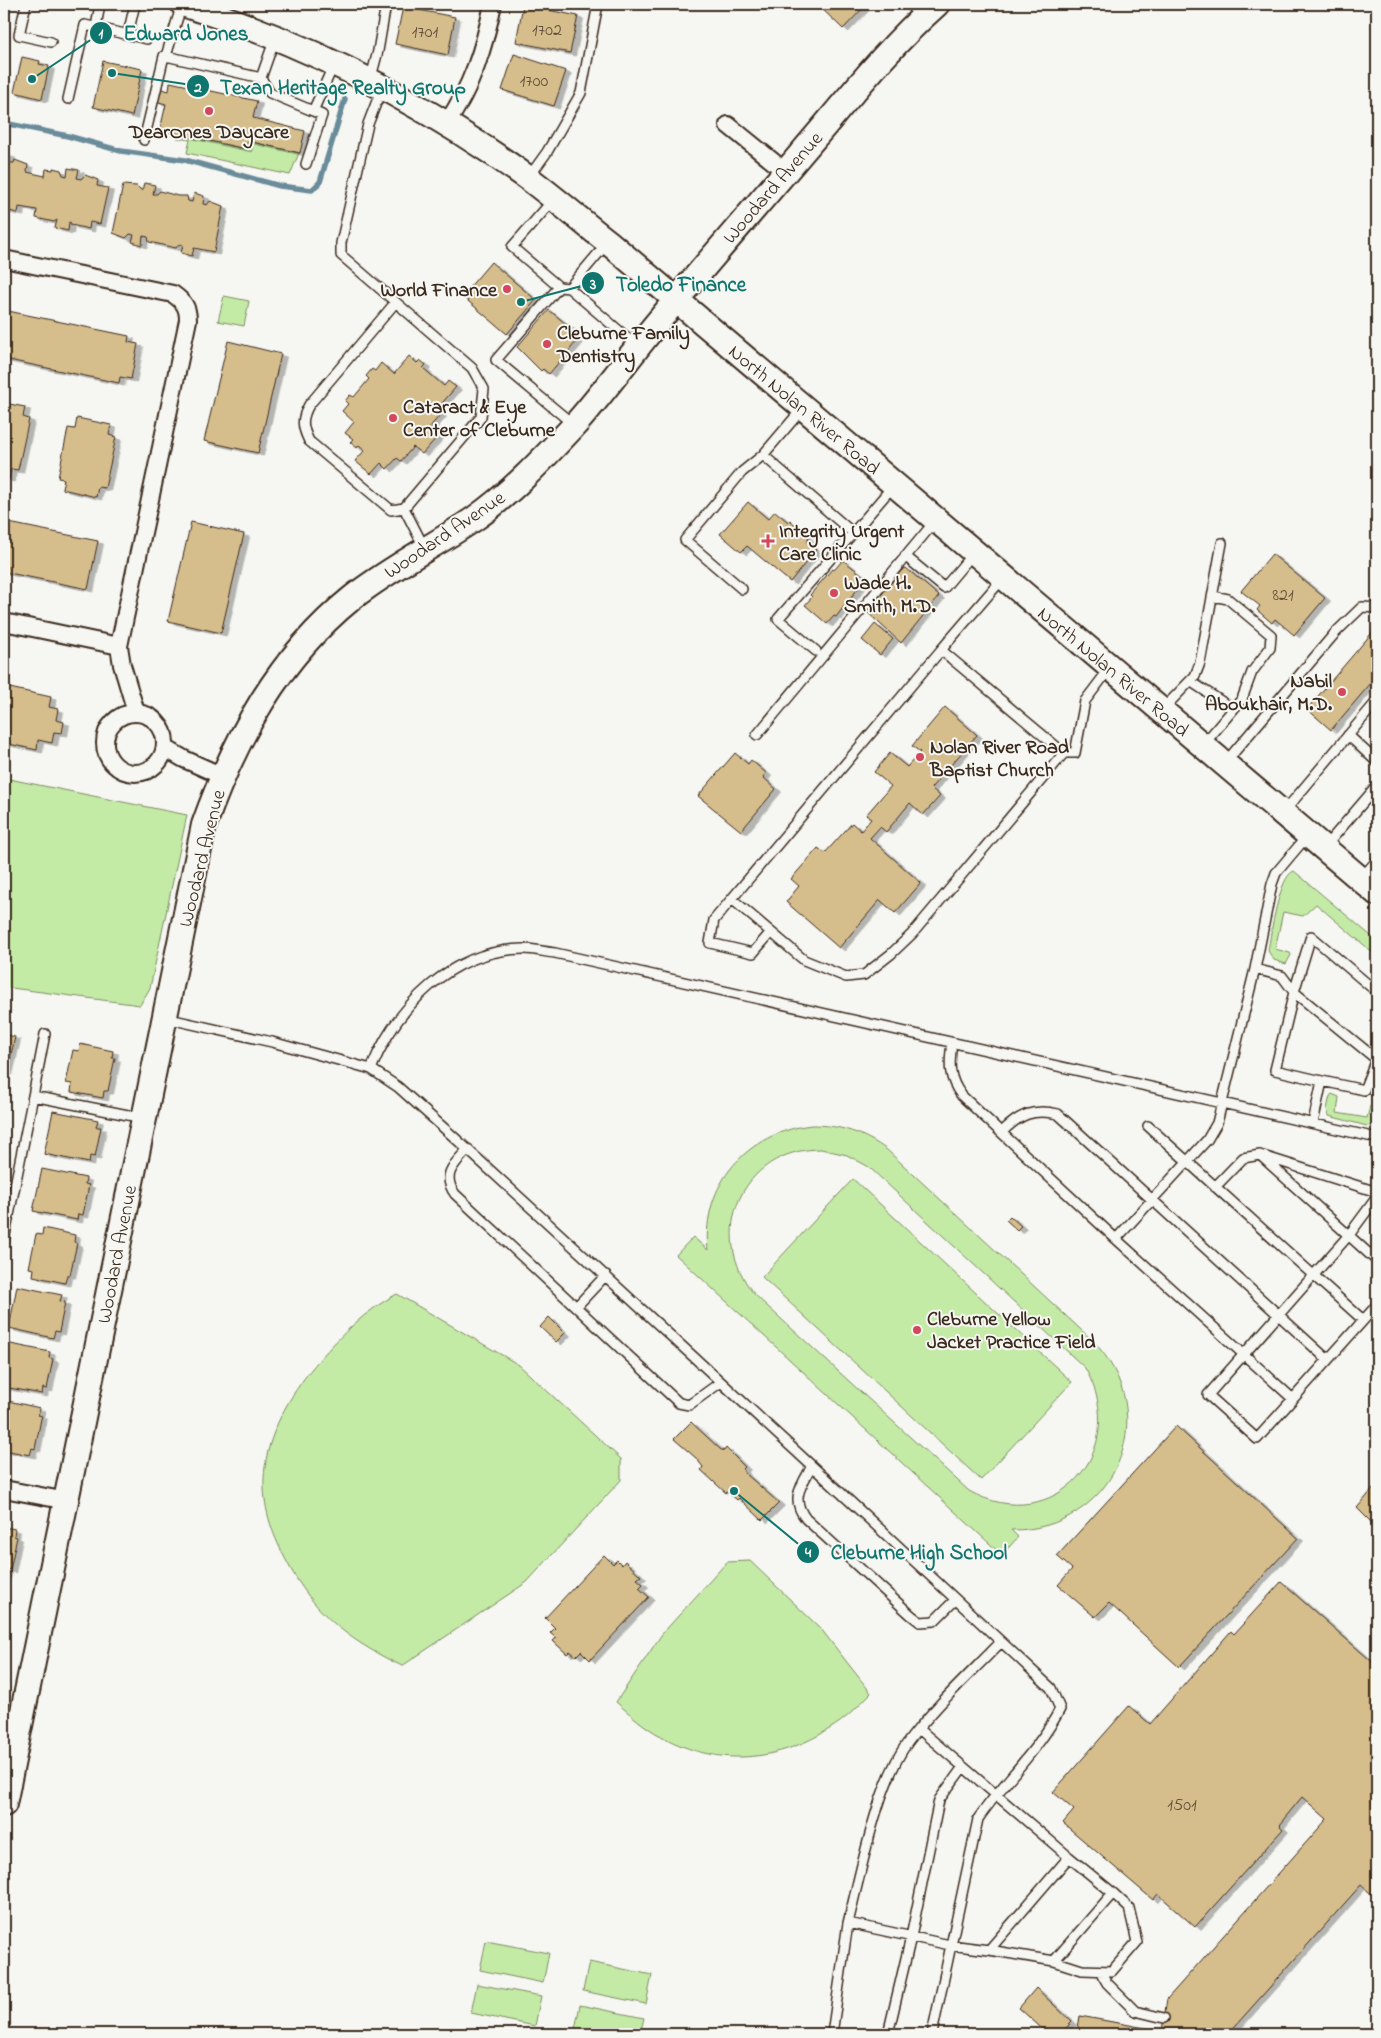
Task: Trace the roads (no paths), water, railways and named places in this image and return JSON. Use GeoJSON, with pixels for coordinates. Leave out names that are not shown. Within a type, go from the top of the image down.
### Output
{"type":"FeatureCollection","features":[{"type":"Feature","properties":{"kind":"street","name":"North Nolan River Road"},"geometry":{"type":"LineString","coordinates":[[182,4],[275,38],[334,63],[376,84],[446,124],[528,178],[608,242],[1369,886]]}},
{"type":"Feature","properties":{"kind":"street"},"geometry":{"type":"LineString","coordinates":[[446,124],[460,104],[472,80],[483,48],[493,4]]}},
{"type":"Feature","properties":{"kind":"street","name":"Woodard Avenue"},"geometry":{"type":"LineString","coordinates":[[4,1804],[7,1769],[67,1502],[204,825],[222,776],[266,694],[307,641],[352,598],[375,581],[476,517],[540,462],[574,425],[922,8]]}},
{"type":"Feature","properties":{"kind":"street"},"geometry":{"type":"LineString","coordinates":[[728,125],[786,172]]}},
{"type":"Feature","properties":{"kind":"street"},"geometry":{"type":"LineString","coordinates":[[4,259],[173,294],[183,301],[188,310],[188,320],[151,505],[119,646],[122,665],[136,712]]}},
{"type":"Feature","properties":{"kind":"street"},"geometry":{"type":"LineString","coordinates":[[4,622],[119,646]]}},
{"type":"Feature","properties":{"kind":"street"},"geometry":{"type":"LineString","coordinates":[[136,712],[152,718],[159,724],[163,731],[165,748],[161,759],[153,767],[143,772],[132,773],[121,769],[112,762],[106,752],[105,741],[108,730],[115,720],[125,714],[136,712]]}},
{"type":"Feature","properties":{"kind":"street"},"geometry":{"type":"LineString","coordinates":[[165,748],[222,776]]}},
{"type":"Feature","properties":{"kind":"street"},"geometry":{"type":"LineString","coordinates":[[4,1489],[67,1502]]}},
{"type":"Feature","properties":{"kind":"lane"},"geometry":{"type":"LineString","coordinates":[[26,4],[19,34],[51,42]]}},
{"type":"Feature","properties":{"kind":"lane"},"geometry":{"type":"LineString","coordinates":[[96,27],[100,4]]}},
{"type":"Feature","properties":{"kind":"lane"},"geometry":{"type":"LineString","coordinates":[[128,34],[136,4]]}},
{"type":"Feature","properties":{"kind":"lane"},"geometry":{"type":"LineString","coordinates":[[144,140],[164,56],[166,56],[182,4]]}},
{"type":"Feature","properties":{"kind":"lane"},"geometry":{"type":"LineString","coordinates":[[386,4],[378,51],[376,84],[340,251],[343,259],[395,302],[472,368],[484,389],[481,417],[404,508],[390,510],[310,441],[303,428],[304,415],[309,405],[395,302]]}},
{"type":"Feature","properties":{"kind":"lane"},"geometry":{"type":"LineString","coordinates":[[528,178],[547,152],[581,93],[598,4]]}},
{"type":"Feature","properties":{"kind":"lane"},"geometry":{"type":"LineString","coordinates":[[68,99],[85,25],[147,39]]}},
{"type":"Feature","properties":{"kind":"lane"},"geometry":{"type":"LineString","coordinates":[[261,78],[275,38]]}},
{"type":"Feature","properties":{"kind":"lane"},"geometry":{"type":"LineString","coordinates":[[166,56],[261,78],[270,93],[322,115],[306,164]]}},
{"type":"Feature","properties":{"kind":"lane"},"geometry":{"type":"LineString","coordinates":[[313,111],[334,63]]}},
{"type":"Feature","properties":{"kind":"lane"},"geometry":{"type":"LineString","coordinates":[[554,199],[512,247],[559,287],[569,288],[638,346]]}},
{"type":"Feature","properties":{"kind":"lane"},"geometry":{"type":"LineString","coordinates":[[569,288],[608,242]]}},
{"type":"Feature","properties":{"kind":"lane"},"geometry":{"type":"LineString","coordinates":[[559,287],[496,360],[574,425]]}},
{"type":"Feature","properties":{"kind":"lane"},"geometry":{"type":"LineString","coordinates":[[742,589],[685,540],[742,472],[763,455],[803,408]]}},
{"type":"Feature","properties":{"kind":"lane"},"geometry":{"type":"LineString","coordinates":[[763,455],[853,533]]}},
{"type":"Feature","properties":{"kind":"lane"},"geometry":{"type":"LineString","coordinates":[[816,651],[778,619],[894,485]]}},
{"type":"Feature","properties":{"kind":"lane"},"geometry":{"type":"LineString","coordinates":[[404,508],[425,549]]}},
{"type":"Feature","properties":{"kind":"lane"},"geometry":{"type":"LineString","coordinates":[[757,734],[936,520]]}},
{"type":"Feature","properties":{"kind":"lane"},"geometry":{"type":"LineString","coordinates":[[1161,711],[1190,681],[1200,663],[1222,543]]}},
{"type":"Feature","properties":{"kind":"lane"},"geometry":{"type":"LineString","coordinates":[[905,556],[944,588],[974,552]]}},
{"type":"Feature","properties":{"kind":"lane"},"geometry":{"type":"LineString","coordinates":[[771,932],[753,953],[710,944],[714,920],[1004,577]]}},
{"type":"Feature","properties":{"kind":"lane"},"geometry":{"type":"LineString","coordinates":[[1203,745],[1242,699],[1252,672],[1270,648],[1271,635],[1228,599],[1213,596]]}},
{"type":"Feature","properties":{"kind":"lane"},"geometry":{"type":"LineString","coordinates":[[1224,764],[1336,632],[1362,607],[1377,608]]}},
{"type":"Feature","properties":{"kind":"lane"},"geometry":{"type":"LineString","coordinates":[[941,650],[1064,753],[1075,753],[1085,701],[1110,668]]}},
{"type":"Feature","properties":{"kind":"lane"},"geometry":{"type":"LineString","coordinates":[[1190,681],[1233,710]]}},
{"type":"Feature","properties":{"kind":"lane"},"geometry":{"type":"LineString","coordinates":[[1283,814],[1377,700]]}},
{"type":"Feature","properties":{"kind":"lane"},"geometry":{"type":"LineString","coordinates":[[1348,735],[1377,762]]}},
{"type":"Feature","properties":{"kind":"lane"},"geometry":{"type":"LineString","coordinates":[[732,899],[804,960],[846,977],[864,975],[891,954],[912,934],[1064,753]]}},
{"type":"Feature","properties":{"kind":"lane"},"geometry":{"type":"LineString","coordinates":[[1116,1239],[1207,1140],[1218,1123],[1255,968],[1274,878],[1377,786]]}},
{"type":"Feature","properties":{"kind":"lane"},"geometry":{"type":"LineString","coordinates":[[1369,886],[1377,860]]}},
{"type":"Feature","properties":{"kind":"lane"},"geometry":{"type":"LineString","coordinates":[[1255,968],[1282,976],[1294,992],[1377,1058],[1364,1090],[1275,1070],[1294,992],[1311,936],[1377,992]]}},
{"type":"Feature","properties":{"kind":"lane"},"geometry":{"type":"LineString","coordinates":[[371,1069],[399,1017],[426,987],[458,967],[490,954],[524,949],[564,955],[1377,1138]]}},
{"type":"Feature","properties":{"kind":"lane"},"geometry":{"type":"LineString","coordinates":[[165,1018],[272,1042],[371,1069],[411,1098],[606,1275],[1051,1688],[1060,1709],[1048,1732],[996,1793],[978,1819],[932,2034]]}},
{"type":"Feature","properties":{"kind":"lane"},"geometry":{"type":"LineString","coordinates":[[4,1240],[45,1034]]}},
{"type":"Feature","properties":{"kind":"lane"},"geometry":{"type":"LineString","coordinates":[[952,1043],[949,1063],[953,1085],[972,1106],[1293,1399]]}},
{"type":"Feature","properties":{"kind":"lane"},"geometry":{"type":"LineString","coordinates":[[1313,1123],[1322,1081]]}},
{"type":"Feature","properties":{"kind":"lane"},"geometry":{"type":"LineString","coordinates":[[33,1096],[144,1118]]}},
{"type":"Feature","properties":{"kind":"lane"},"geometry":{"type":"LineString","coordinates":[[1002,1132],[1016,1118],[1026,1113],[1037,1110],[1058,1114],[1328,1360]]}},
{"type":"Feature","properties":{"kind":"lane"},"geometry":{"type":"LineString","coordinates":[[1148,1126],[1363,1320]]}},
{"type":"Feature","properties":{"kind":"lane"},"geometry":{"type":"LineString","coordinates":[[468,1149],[449,1172],[447,1178],[449,1187],[679,1403],[689,1405],[721,1382]]}},
{"type":"Feature","properties":{"kind":"lane"},"geometry":{"type":"LineString","coordinates":[[1216,1187],[1243,1158],[1260,1155],[1377,1192]]}},
{"type":"Feature","properties":{"kind":"lane"},"geometry":{"type":"LineString","coordinates":[[1260,1155],[1377,1261]]}},
{"type":"Feature","properties":{"kind":"lane"},"geometry":{"type":"LineString","coordinates":[[1377,1197],[1349,1236],[1208,1395],[1257,1439],[1377,1305]]}},
{"type":"Feature","properties":{"kind":"lane"},"geometry":{"type":"LineString","coordinates":[[576,1307],[606,1275]]}},
{"type":"Feature","properties":{"kind":"lane"},"geometry":{"type":"LineString","coordinates":[[812,1466],[798,1493],[797,1504],[801,1513],[813,1526],[911,1616],[920,1622],[934,1621],[956,1600]]}},
{"type":"Feature","properties":{"kind":"lane"},"geometry":{"type":"LineString","coordinates":[[832,2034],[848,1923],[873,1827],[890,1776],[907,1744],[919,1729],[1001,1642]]}},
{"type":"Feature","properties":{"kind":"lane"},"geometry":{"type":"LineString","coordinates":[[848,1923],[950,1945],[1054,1961],[1082,1970],[1112,1971],[1137,1942],[1129,1908],[919,1729]]}},
{"type":"Feature","properties":{"kind":"lane"},"geometry":{"type":"LineString","coordinates":[[888,2034],[911,1937],[939,1800],[963,1767]]}},
{"type":"Feature","properties":{"kind":"lane"},"geometry":{"type":"LineString","coordinates":[[989,1950],[1069,1857]]}},
{"type":"Feature","properties":{"kind":"lane"},"geometry":{"type":"LineString","coordinates":[[1054,1961],[1113,1893]]}},
{"type":"Feature","properties":{"kind":"lane"},"geometry":{"type":"LineString","coordinates":[[1100,1971],[1107,1983],[1135,2011],[1164,2018]]}},
{"type":"Feature","properties":{"kind":"waterway"},"geometry":{"type":"LineString","coordinates":[[4,123],[68,136],[121,151],[185,160],[280,186],[312,190],[320,182],[345,99]]}},
{"type":"Feature","properties":{"kind":"place","name":"Texan Heritage Realty Group"},"geometry":{"type":"Point","coordinates":[112,73]}},
{"type":"Feature","properties":{"kind":"place","name":"Edward Jones"},"geometry":{"type":"Point","coordinates":[32,79]}},
{"type":"Feature","properties":{"kind":"place","name":"DearOnes Daycare"},"geometry":{"type":"Point","coordinates":[209,111]}},
{"type":"Feature","properties":{"kind":"place","name":"World Finance"},"geometry":{"type":"Point","coordinates":[507,289]}},
{"type":"Feature","properties":{"kind":"place","name":"Toledo Finance"},"geometry":{"type":"Point","coordinates":[521,302]}},
{"type":"Feature","properties":{"kind":"place","name":"Cleburne Family Dentistry"},"geometry":{"type":"Point","coordinates":[547,344]}},
{"type":"Feature","properties":{"kind":"place","name":"Cataract & Eye Center of Cleburne"},"geometry":{"type":"Point","coordinates":[393,418]}},
{"type":"Feature","properties":{"kind":"place","name":"Integrity Urgent Care Clinic"},"geometry":{"type":"Point","coordinates":[768,541]}},
{"type":"Feature","properties":{"kind":"place","name":"Wade H. Smith, M.D."},"geometry":{"type":"Point","coordinates":[834,593]}},
{"type":"Feature","properties":{"kind":"place","name":"Nabil Aboukhair, M.D."},"geometry":{"type":"Point","coordinates":[1342,692]}},
{"type":"Feature","properties":{"kind":"place","name":"Nolan River Road Baptist Church"},"geometry":{"type":"Point","coordinates":[920,757]}},
{"type":"Feature","properties":{"kind":"place","name":"Cleburne Yellow Jacket Practice Field"},"geometry":{"type":"Point","coordinates":[917,1330]}},
{"type":"Feature","properties":{"kind":"place","name":"Cleburne High School"},"geometry":{"type":"Point","coordinates":[734,1491]}}]}
